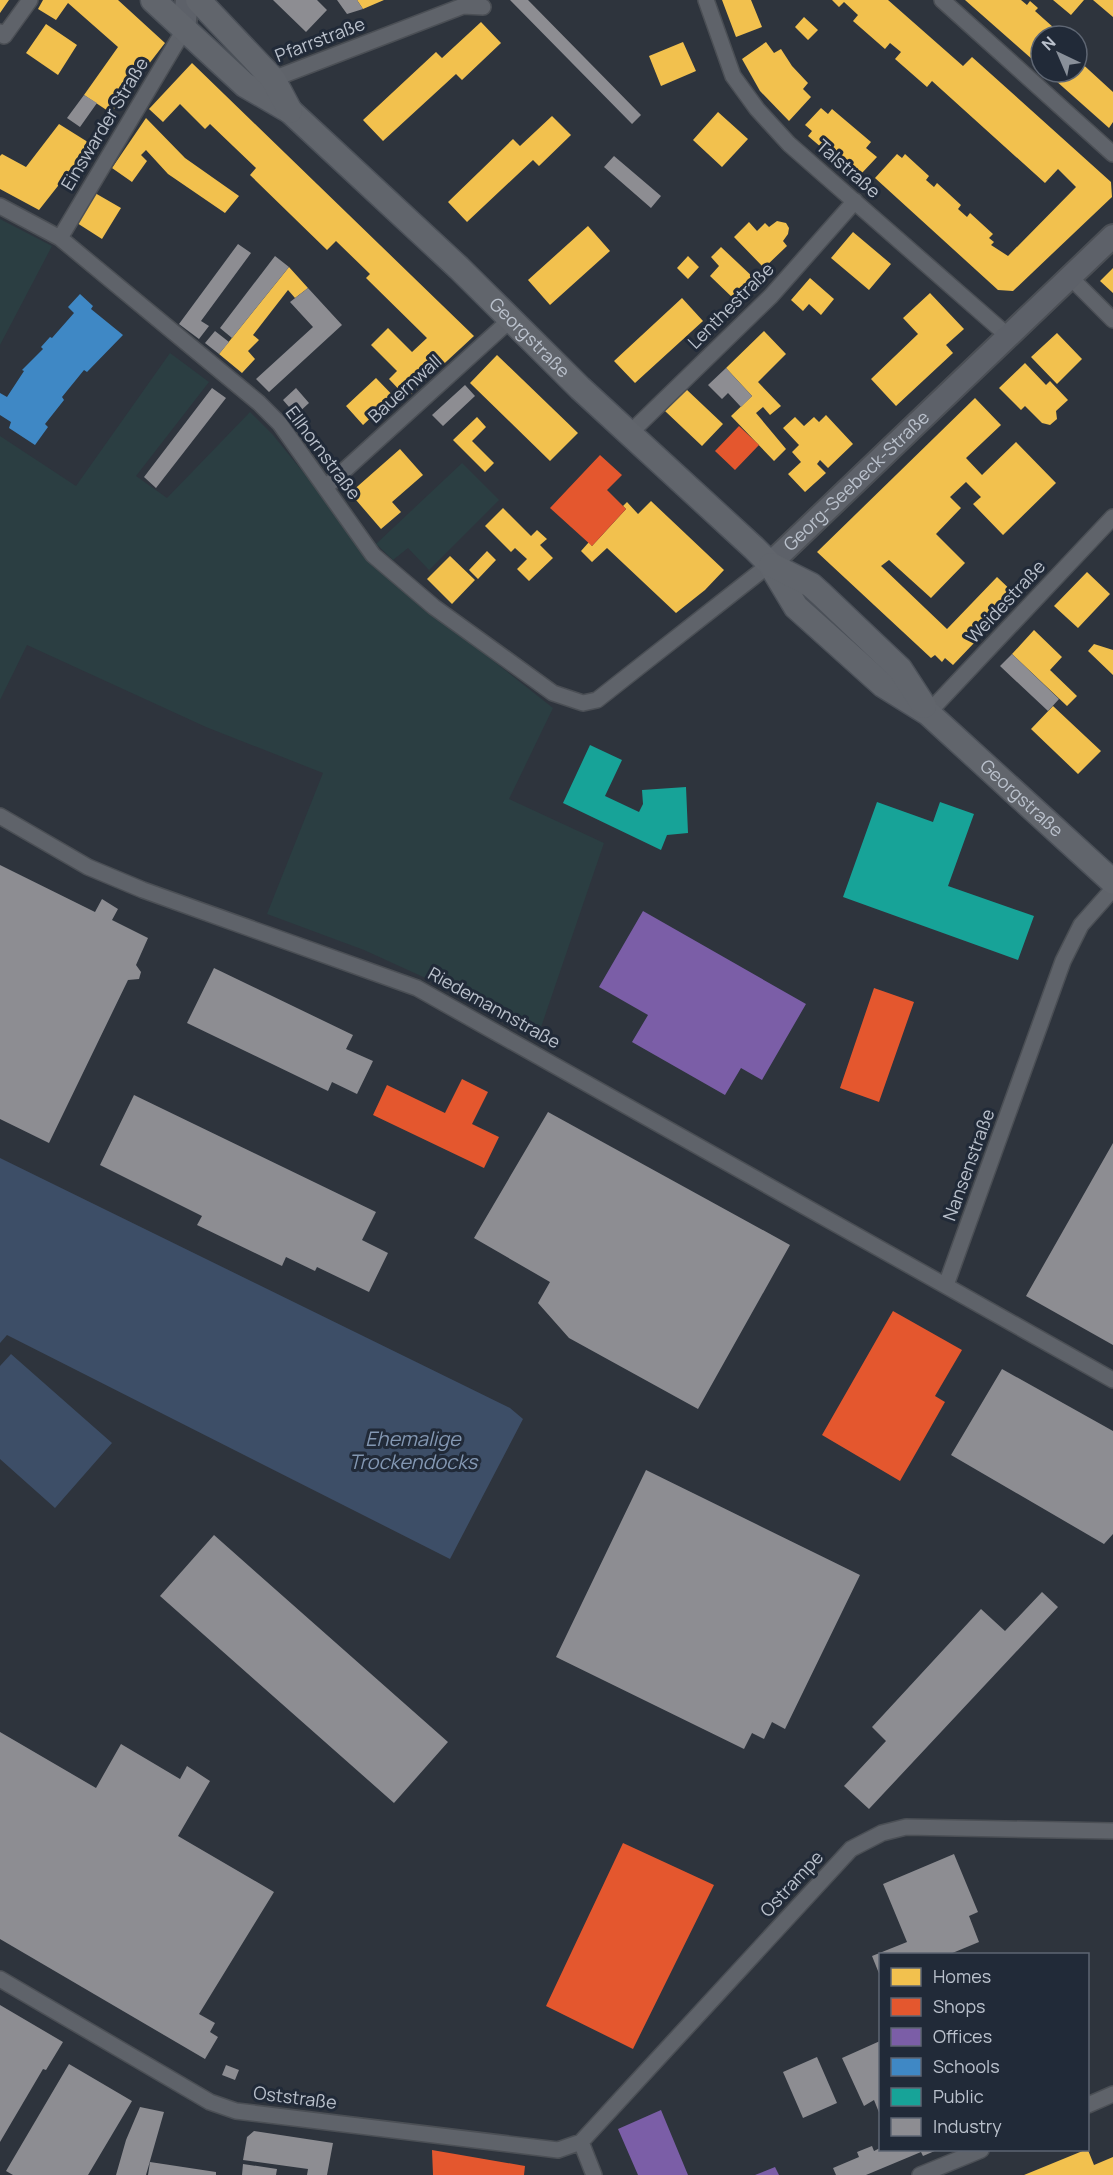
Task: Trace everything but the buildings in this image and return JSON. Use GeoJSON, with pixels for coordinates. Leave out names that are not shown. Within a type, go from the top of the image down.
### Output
{"type":"FeatureCollection","features":[{"type":"Feature","properties":{"kind":"main road","name":"Georgstraße"},"geometry":{"type":"LineString","coordinates":[[153,0],[245,85],[290,111],[403,214],[629,434],[770,564],[811,585],[821,594],[900,669],[928,713],[1113,882]]}},
{"type":"Feature","properties":{"kind":"main road","name":"Georgstraße"},"geometry":{"type":"LineString","coordinates":[[202,2],[273,79],[290,111]]}},
{"type":"Feature","properties":{"kind":"street"},"geometry":{"type":"LineString","coordinates":[[2,34],[30,0]]}},
{"type":"Feature","properties":{"kind":"street","name":"Talstraße"},"geometry":{"type":"LineString","coordinates":[[706,0],[733,76],[757,109],[789,144],[1008,336]]}},
{"type":"Feature","properties":{"kind":"street"},"geometry":{"type":"LineString","coordinates":[[942,0],[1113,154]]}},
{"type":"Feature","properties":{"kind":"street"},"geometry":{"type":"LineString","coordinates":[[184,30],[202,2]]}},
{"type":"Feature","properties":{"kind":"street","name":"Pfarrstraße"},"geometry":{"type":"LineString","coordinates":[[273,79],[463,6],[483,7]]}},
{"type":"Feature","properties":{"kind":"street","name":"Einswarder Straße"},"geometry":{"type":"LineString","coordinates":[[60,238],[184,30]]}},
{"type":"Feature","properties":{"kind":"street","name":"Lenthestraße"},"geometry":{"type":"LineString","coordinates":[[629,434],[771,296],[855,201]]}},
{"type":"Feature","properties":{"kind":"street","name":"Ellhornstraße"},"geometry":{"type":"LineString","coordinates":[[0,206],[60,238],[259,403],[280,424],[373,555],[434,607],[553,693],[583,704]]}},
{"type":"Feature","properties":{"kind":"street","name":"Georg-Seebeck-Straße"},"geometry":{"type":"LineString","coordinates":[[583,704],[597,700],[770,564],[1113,236]]}},
{"type":"Feature","properties":{"kind":"street"},"geometry":{"type":"LineString","coordinates":[[1070,277],[1113,320]]}},
{"type":"Feature","properties":{"kind":"street","name":"Bauernwall"},"geometry":{"type":"LineString","coordinates":[[326,487],[510,320]]}},
{"type":"Feature","properties":{"kind":"street","name":"Weidestraße"},"geometry":{"type":"LineString","coordinates":[[928,713],[1113,517]]}},
{"type":"Feature","properties":{"kind":"street","name":"Riedemannstraße"},"geometry":{"type":"LineString","coordinates":[[0,816],[88,867],[143,890],[417,988],[946,1285]]}},
{"type":"Feature","properties":{"kind":"street","name":"Nansenstraße"},"geometry":{"type":"LineString","coordinates":[[946,1285],[1063,961],[1081,926],[1113,889]]}},
{"type":"Feature","properties":{"kind":"street"},"geometry":{"type":"LineString","coordinates":[[946,1285],[1113,1380]]}},
{"type":"Feature","properties":{"kind":"street","name":"Ostrampe"},"geometry":{"type":"LineString","coordinates":[[581,2142],[851,1849],[882,1833],[906,1827],[1113,1831]]}},
{"type":"Feature","properties":{"kind":"street","name":"Oststraße"},"geometry":{"type":"LineString","coordinates":[[0,1979],[210,2102],[236,2111],[558,2150],[581,2142]]}},
{"type":"Feature","properties":{"kind":"street"},"geometry":{"type":"LineString","coordinates":[[1089,2105],[1113,2094]]}},
{"type":"Feature","properties":{"kind":"street"},"geometry":{"type":"LineString","coordinates":[[581,2142],[594,2175]]}},
{"type":"Feature","properties":{"kind":"street"},"geometry":{"type":"LineString","coordinates":[[920,2175],[979,2151]]}},
{"type":"Feature","properties":{"kind":"green space"},"geometry":{"type":"Polygon","coordinates":[[[0,219],[52,246],[0,345],[0,219]]]}},
{"type":"Feature","properties":{"kind":"green space"},"geometry":{"type":"Polygon","coordinates":[[[170,353],[209,382],[136,476],[167,498],[250,412],[273,435],[320,493],[429,610],[553,708],[509,799],[604,843],[537,1039],[443,986],[364,950],[267,914],[323,773],[206,727],[27,645],[0,700],[0,436],[76,486],[170,353]]]}},
{"type":"Feature","properties":{"kind":"green space"},"geometry":{"type":"Polygon","coordinates":[[[462,463],[499,500],[429,570],[408,548],[393,560],[376,544],[462,463]]]}},
{"type":"Feature","properties":{"kind":"water","name":"Ehemalige Trockendocks"},"geometry":{"type":"Polygon","coordinates":[[[0,1158],[510,1408],[523,1419],[450,1559],[7,1335],[0,1343],[0,1158]]]}},
{"type":"Feature","properties":{"kind":"water"},"geometry":{"type":"Polygon","coordinates":[[[11,1354],[112,1443],[55,1508],[0,1459],[0,1366],[11,1354]]]}}]}
